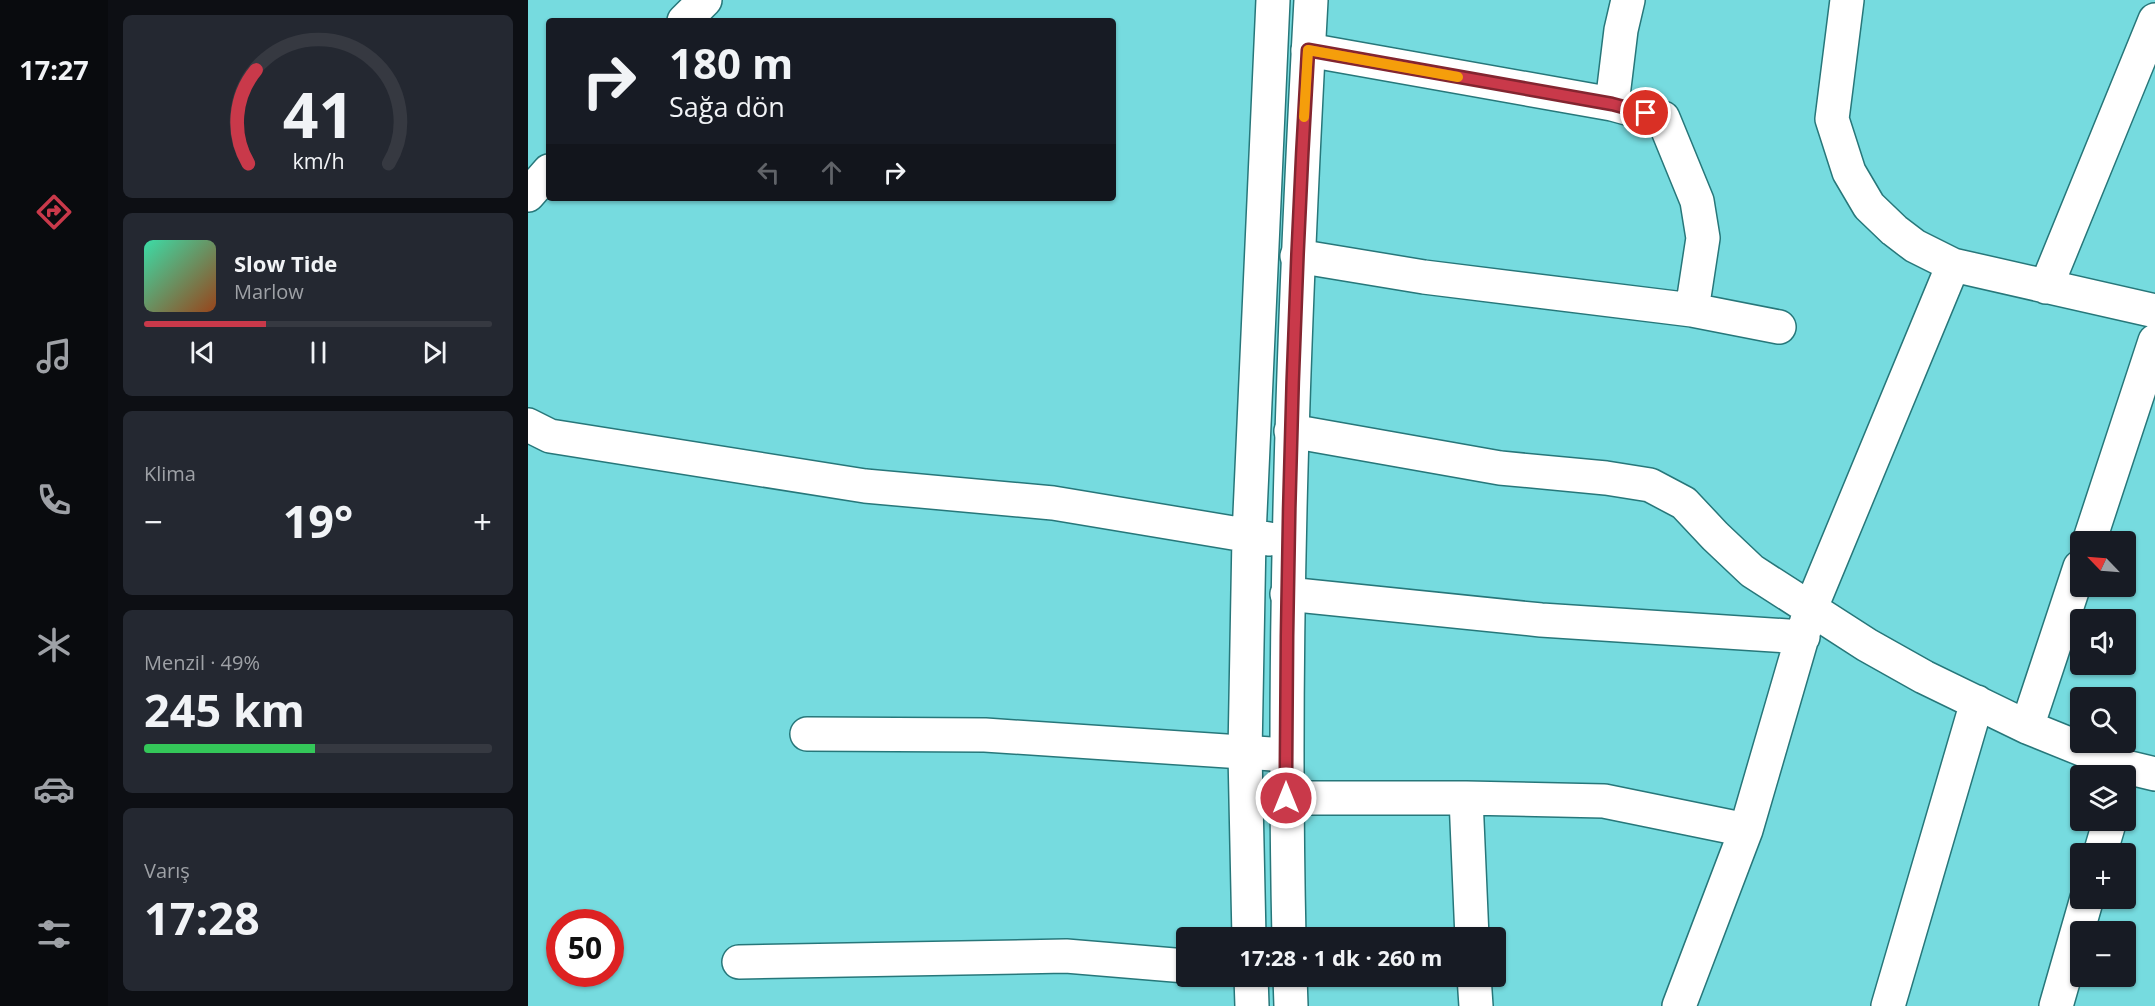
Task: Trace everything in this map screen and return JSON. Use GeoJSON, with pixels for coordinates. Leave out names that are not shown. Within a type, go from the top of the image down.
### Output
{"type":"FeatureCollection","features":[{"type":"Feature","properties":{"kind":"street"},"geometry":{"type":"LineString","coordinates":[[687,18],[705,0]]}},
{"type":"Feature","properties":{"kind":"street"},"geometry":{"type":"LineString","coordinates":[[1250,927],[1245,753],[1249,536],[1273,0]]}},
{"type":"Feature","properties":{"kind":"street"},"geometry":{"type":"LineString","coordinates":[[1289,927],[1286,798],[1287,594],[1297,256],[1311,0]]}},
{"type":"Feature","properties":{"kind":"street"},"geometry":{"type":"LineString","coordinates":[[1612,104],[1628,0]]}},
{"type":"Feature","properties":{"kind":"street"},"geometry":{"type":"LineString","coordinates":[[1847,0],[1832,119],[1849,172],[1869,206],[1894,231],[1915,246],[1953,265],[2155,311]]}},
{"type":"Feature","properties":{"kind":"street"},"geometry":{"type":"LineString","coordinates":[[2046,287],[2155,20]]}},
{"type":"Feature","properties":{"kind":"street"},"geometry":{"type":"LineString","coordinates":[[1308,50],[1612,104],[1663,118],[1698,201],[1703,238],[1692,309]]}},
{"type":"Feature","properties":{"kind":"street"},"geometry":{"type":"LineString","coordinates":[[528,195],[546,174]]}},
{"type":"Feature","properties":{"kind":"street"},"geometry":{"type":"LineString","coordinates":[[1297,256],[1424,278],[1692,309],[1779,327]]}},
{"type":"Feature","properties":{"kind":"street"},"geometry":{"type":"LineString","coordinates":[[1679,1006],[1746,830],[1807,623],[1953,265]]}},
{"type":"Feature","properties":{"kind":"street"},"geometry":{"type":"LineString","coordinates":[[2093,531],[2155,341]]}},
{"type":"Feature","properties":{"kind":"street"},"geometry":{"type":"LineString","coordinates":[[528,425],[550,436],[865,486],[1053,503],[1289,541]]}},
{"type":"Feature","properties":{"kind":"street"},"geometry":{"type":"LineString","coordinates":[[1291,431],[1500,468],[1606,478],[1650,485],[1684,503],[1715,536],[1807,623]]}},
{"type":"Feature","properties":{"kind":"street"},"geometry":{"type":"LineString","coordinates":[[1287,594],[1541,620],[1807,623],[1876,650],[2027,727],[2118,765]]}},
{"type":"Feature","properties":{"kind":"street"},"geometry":{"type":"LineString","coordinates":[[2027,727],[2070,597]]}},
{"type":"Feature","properties":{"kind":"street"},"geometry":{"type":"LineString","coordinates":[[1888,1006],[1977,702]]}},
{"type":"Feature","properties":{"kind":"street"},"geometry":{"type":"LineString","coordinates":[[807,734],[985,735],[1286,755]]}},
{"type":"Feature","properties":{"kind":"street"},"geometry":{"type":"LineString","coordinates":[[1286,798],[1604,801],[1746,830]]}},
{"type":"Feature","properties":{"kind":"street"},"geometry":{"type":"LineString","coordinates":[[1466,798],[1472,927]]}},
{"type":"Feature","properties":{"kind":"street"},"geometry":{"type":"LineString","coordinates":[[2056,1006],[2084,909]]}},
{"type":"Feature","properties":{"kind":"street"},"geometry":{"type":"LineString","coordinates":[[739,962],[1066,956],[1176,965]]}},
{"type":"Feature","properties":{"kind":"street"},"geometry":{"type":"LineString","coordinates":[[1251,987],[1252,1006]]}},
{"type":"Feature","properties":{"kind":"street"},"geometry":{"type":"LineString","coordinates":[[1290,987],[1291,1006]]}},
{"type":"Feature","properties":{"kind":"street"},"geometry":{"type":"LineString","coordinates":[[1475,987],[1476,1006]]}},
{"type":"Feature","properties":{"kind":"slow traffic"},"geometry":{"type":"LineString","coordinates":[[1304,117],[1308,50],[1458,77]]}},
{"type":"Feature","properties":{"kind":"route"},"geometry":{"type":"LineString","coordinates":[[1286,798],[1287,573],[1291,431],[1297,256],[1308,50],[1612,104],[1646,113]]}}]}
